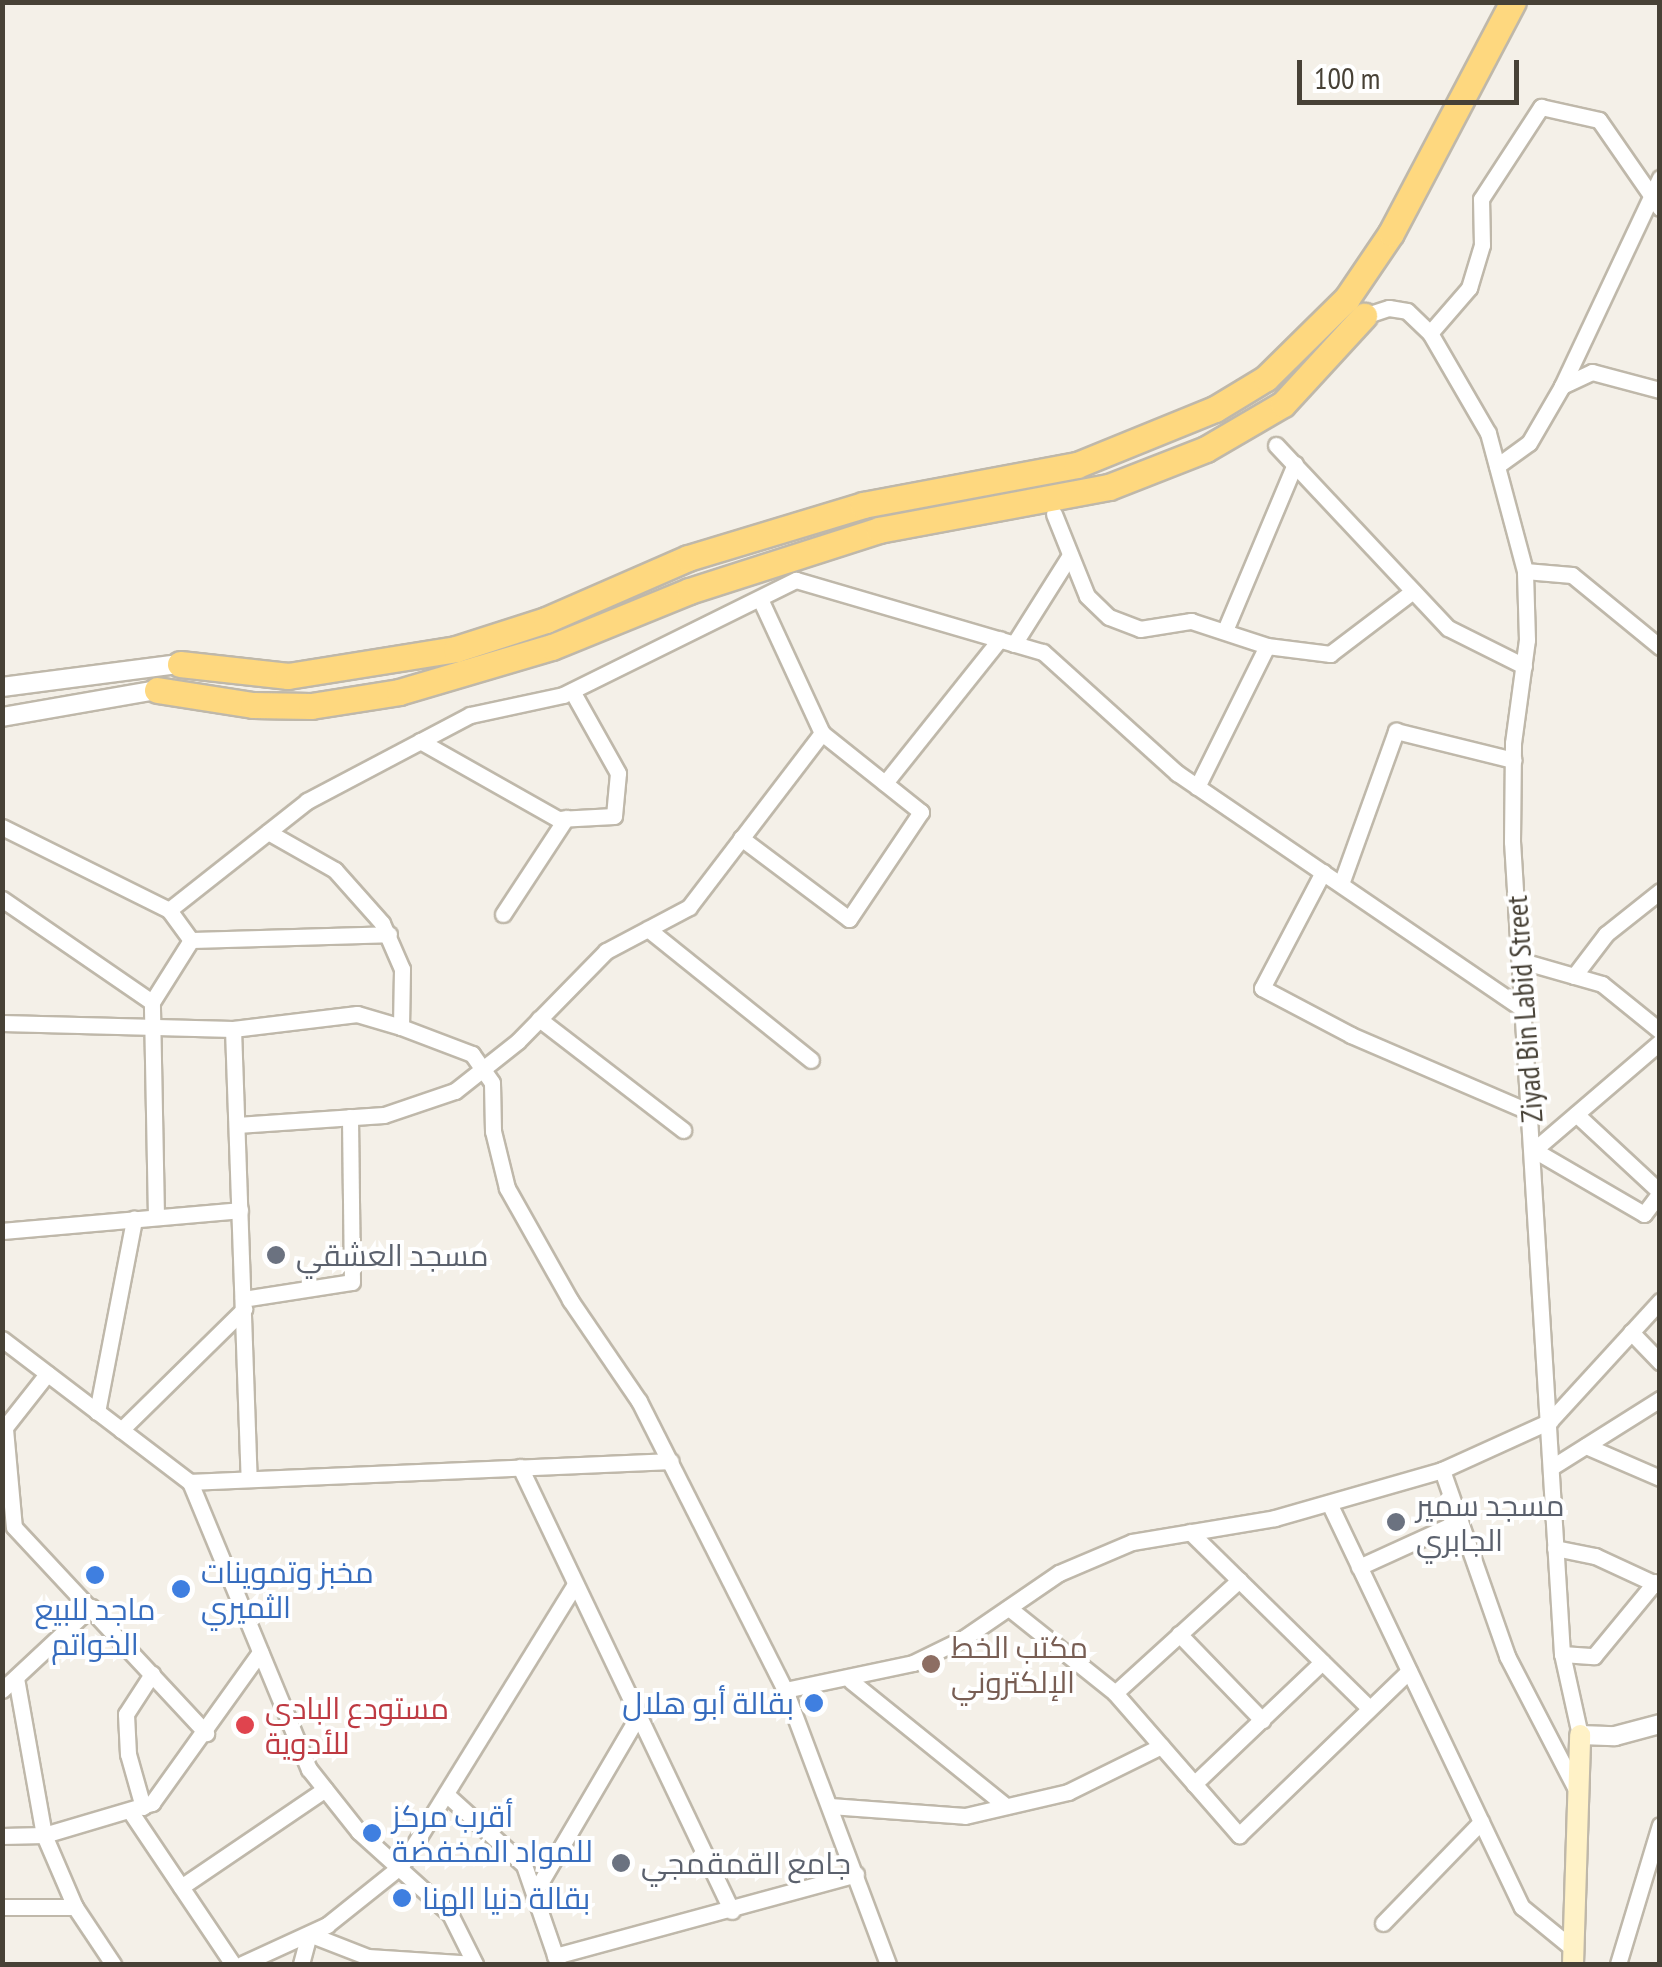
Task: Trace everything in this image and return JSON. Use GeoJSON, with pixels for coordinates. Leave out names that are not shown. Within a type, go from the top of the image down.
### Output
{"type":"FeatureCollection","features":[{"type":"Feature","properties":{"kind":"highway"},"geometry":{"type":"LineString","coordinates":[[180,664],[288,676],[456,650],[546,620],[688,558],[864,504],[1077,465],[1215,409],[1266,378],[1347,298],[1391,232],[1513,2]]}},
{"type":"Feature","properties":{"kind":"highway"},"geometry":{"type":"LineString","coordinates":[[156,690],[311,706],[399,692],[552,647],[689,591],[879,530],[1109,487],[1206,450],[1282,404],[1364,316]]}},
{"type":"Feature","properties":{"kind":"main road","name":"Ziyad Bin Labid Street"},"geometry":{"type":"LineString","coordinates":[[1572,1956],[1580,1735]]}},
{"type":"Feature","properties":{"kind":"street"},"geometry":{"type":"LineString","coordinates":[[1364,316],[1389,308],[1407,311],[1430,332],[1470,288],[1482,244],[1481,199],[1541,107],[1599,120],[1654,202]]}},
{"type":"Feature","properties":{"kind":"street"},"geometry":{"type":"LineString","coordinates":[[1497,466],[1529,443],[1562,386],[1654,202],[1660,178]]}},
{"type":"Feature","properties":{"kind":"street","name":"Ziyad Bin Labid Street"},"geometry":{"type":"LineString","coordinates":[[1430,332],[1488,433],[1525,571],[1524,666],[1513,760],[1512,842],[1532,1112],[1562,1654],[1580,1735]]}},
{"type":"Feature","properties":{"kind":"street"},"geometry":{"type":"LineString","coordinates":[[1562,386],[1592,372],[1660,390]]}},
{"type":"Feature","properties":{"kind":"street"},"geometry":{"type":"LineString","coordinates":[[1276,445],[1448,628],[1524,666]]}},
{"type":"Feature","properties":{"kind":"street"},"geometry":{"type":"LineString","coordinates":[[1226,628],[1295,464]]}},
{"type":"Feature","properties":{"kind":"street"},"geometry":{"type":"LineString","coordinates":[[1054,514],[1088,596],[1128,626],[1191,622],[1226,628],[1266,646],[1330,654],[1414,591]]}},
{"type":"Feature","properties":{"kind":"street"},"geometry":{"type":"LineString","coordinates":[[885,783],[1007,641],[1070,555]]}},
{"type":"Feature","properties":{"kind":"street"},"geometry":{"type":"LineString","coordinates":[[1525,571],[1572,575],[1660,647]]}},
{"type":"Feature","properties":{"kind":"street"},"geometry":{"type":"LineString","coordinates":[[169,910],[307,801],[470,714],[572,691],[796,580],[1043,652],[1197,787],[1525,1010]]}},
{"type":"Feature","properties":{"kind":"street"},"geometry":{"type":"LineString","coordinates":[[742,838],[848,919],[922,812],[822,733],[760,599]]}},
{"type":"Feature","properties":{"kind":"street"},"geometry":{"type":"LineString","coordinates":[[1197,787],[1266,646]]}},
{"type":"Feature","properties":{"kind":"street"},"geometry":{"type":"LineString","coordinates":[[2,687],[180,664]]}},
{"type":"Feature","properties":{"kind":"street"},"geometry":{"type":"LineString","coordinates":[[2,717],[156,690]]}},
{"type":"Feature","properties":{"kind":"street"},"geometry":{"type":"LineString","coordinates":[[420,741],[566,818],[614,816],[618,773],[572,691]]}},
{"type":"Feature","properties":{"kind":"street"},"geometry":{"type":"LineString","coordinates":[[1340,884],[1396,731],[1513,760]]}},
{"type":"Feature","properties":{"kind":"street"},"geometry":{"type":"LineString","coordinates":[[237,1125],[384,1115],[456,1092],[539,1019],[606,951],[689,906],[822,733]]}},
{"type":"Feature","properties":{"kind":"street"},"geometry":{"type":"LineString","coordinates":[[503,914],[566,818]]}},
{"type":"Feature","properties":{"kind":"street"},"geometry":{"type":"LineString","coordinates":[[2,827],[169,910],[191,940]]}},
{"type":"Feature","properties":{"kind":"street"},"geometry":{"type":"LineString","coordinates":[[268,832],[336,870],[388,934],[402,968],[401,1027]]}},
{"type":"Feature","properties":{"kind":"street"},"geometry":{"type":"LineString","coordinates":[[1322,872],[1262,988],[1351,1035],[1532,1112]]}},
{"type":"Feature","properties":{"kind":"street"},"geometry":{"type":"LineString","coordinates":[[1574,976],[1606,934],[1660,891]]}},
{"type":"Feature","properties":{"kind":"street"},"geometry":{"type":"LineString","coordinates":[[2,899],[152,1002]]}},
{"type":"Feature","properties":{"kind":"street"},"geometry":{"type":"LineString","coordinates":[[648,929],[811,1060]]}},
{"type":"Feature","properties":{"kind":"street"},"geometry":{"type":"LineString","coordinates":[[191,940],[388,934]]}},
{"type":"Feature","properties":{"kind":"street"},"geometry":{"type":"LineString","coordinates":[[156,1217],[152,1002],[191,940]]}},
{"type":"Feature","properties":{"kind":"street"},"geometry":{"type":"LineString","coordinates":[[1522,961],[1602,984],[1660,1031]]}},
{"type":"Feature","properties":{"kind":"street"},"geometry":{"type":"LineString","coordinates":[[2,1023],[152,1022],[233,1028],[357,1014],[472,1054],[492,1083],[493,1131],[508,1188],[671,1462],[785,1690],[888,1964]]}},
{"type":"Feature","properties":{"kind":"street"},"geometry":{"type":"LineString","coordinates":[[539,1019],[683,1130]]}},
{"type":"Feature","properties":{"kind":"street"},"geometry":{"type":"LineString","coordinates":[[233,1028],[249,1477]]}},
{"type":"Feature","properties":{"kind":"street"},"geometry":{"type":"LineString","coordinates":[[1576,1114],[1660,1193],[1644,1214],[1534,1150],[1576,1114],[1660,1042]]}},
{"type":"Feature","properties":{"kind":"street"},"geometry":{"type":"LineString","coordinates":[[121,1430],[243,1304],[352,1282],[350,1117]]}},
{"type":"Feature","properties":{"kind":"street"},"geometry":{"type":"LineString","coordinates":[[2,1231],[240,1210]]}},
{"type":"Feature","properties":{"kind":"street"},"geometry":{"type":"LineString","coordinates":[[97,1412],[134,1219]]}},
{"type":"Feature","properties":{"kind":"street"},"geometry":{"type":"LineString","coordinates":[[785,1690],[851,1681],[913,1663],[1095,1558],[1132,1542],[1329,1503],[1442,1470],[1550,1420],[1660,1301]]}},
{"type":"Feature","properties":{"kind":"street"},"geometry":{"type":"LineString","coordinates":[[1632,1332],[1660,1362]]}},
{"type":"Feature","properties":{"kind":"street"},"geometry":{"type":"LineString","coordinates":[[2,1339],[190,1482],[309,1770],[359,1832],[450,1914],[475,1964],[368,1961],[309,1934]]}},
{"type":"Feature","properties":{"kind":"street"},"geometry":{"type":"LineString","coordinates":[[47,1374],[4,1430],[8,1528],[92,1607],[206,1733]]}},
{"type":"Feature","properties":{"kind":"street"},"geometry":{"type":"LineString","coordinates":[[1552,1467],[1660,1399]]}},
{"type":"Feature","properties":{"kind":"street"},"geometry":{"type":"LineString","coordinates":[[1586,1446],[1660,1478]]}},
{"type":"Feature","properties":{"kind":"street"},"geometry":{"type":"LineString","coordinates":[[190,1482],[671,1462]]}},
{"type":"Feature","properties":{"kind":"street"},"geometry":{"type":"LineString","coordinates":[[520,1467],[732,1911]]}},
{"type":"Feature","properties":{"kind":"street"},"geometry":{"type":"LineString","coordinates":[[1442,1470],[1507,1656],[1578,1791]]}},
{"type":"Feature","properties":{"kind":"street"},"geometry":{"type":"LineString","coordinates":[[1329,1503],[1522,1908],[1572,1956]]}},
{"type":"Feature","properties":{"kind":"street"},"geometry":{"type":"LineString","coordinates":[[1360,1568],[1460,1521]]}},
{"type":"Feature","properties":{"kind":"street"},"geometry":{"type":"LineString","coordinates":[[1190,1532],[1368,1708]]}},
{"type":"Feature","properties":{"kind":"street"},"geometry":{"type":"LineString","coordinates":[[1555,1548],[1595,1556],[1657,1584],[1594,1656],[1562,1654]]}},
{"type":"Feature","properties":{"kind":"street"},"geometry":{"type":"LineString","coordinates":[[1115,1693],[1239,1580]]}},
{"type":"Feature","properties":{"kind":"street"},"geometry":{"type":"LineString","coordinates":[[242,1964],[309,1934],[401,1866],[574,1586]]}},
{"type":"Feature","properties":{"kind":"street"},"geometry":{"type":"LineString","coordinates":[[2,1690],[92,1607]]}},
{"type":"Feature","properties":{"kind":"street"},"geometry":{"type":"LineString","coordinates":[[1008,1608],[1115,1693],[1240,1836],[1409,1670]]}},
{"type":"Feature","properties":{"kind":"street"},"geometry":{"type":"LineString","coordinates":[[1180,1634],[1262,1720]]}},
{"type":"Feature","properties":{"kind":"street"},"geometry":{"type":"LineString","coordinates":[[2,1836],[44,1835],[137,1809],[170,1786],[260,1652]]}},
{"type":"Feature","properties":{"kind":"street"},"geometry":{"type":"LineString","coordinates":[[1194,1784],[1322,1662]]}},
{"type":"Feature","properties":{"kind":"street"},"geometry":{"type":"LineString","coordinates":[[152,1674],[126,1714],[137,1809],[233,1964]]}},
{"type":"Feature","properties":{"kind":"street"},"geometry":{"type":"LineString","coordinates":[[16,1678],[44,1835],[75,1907],[113,1964]]}},
{"type":"Feature","properties":{"kind":"street"},"geometry":{"type":"LineString","coordinates":[[851,1681],[1006,1806]]}},
{"type":"Feature","properties":{"kind":"street"},"geometry":{"type":"LineString","coordinates":[[536,1890],[638,1716]]}},
{"type":"Feature","properties":{"kind":"street"},"geometry":{"type":"LineString","coordinates":[[1580,1735],[1615,1736],[1660,1724]]}},
{"type":"Feature","properties":{"kind":"street"},"geometry":{"type":"LineString","coordinates":[[830,1806],[965,1816],[1068,1792],[1161,1746]]}},
{"type":"Feature","properties":{"kind":"street"},"geometry":{"type":"LineString","coordinates":[[182,1887],[325,1789]]}},
{"type":"Feature","properties":{"kind":"street"},"geometry":{"type":"LineString","coordinates":[[446,1794],[524,1865],[536,1890],[556,1960],[856,1874]]}},
{"type":"Feature","properties":{"kind":"street"},"geometry":{"type":"LineString","coordinates":[[1382,1923],[1481,1822]]}},
{"type":"Feature","properties":{"kind":"street"},"geometry":{"type":"LineString","coordinates":[[1618,1964],[1660,1825]]}},
{"type":"Feature","properties":{"kind":"street"},"geometry":{"type":"LineString","coordinates":[[2,1907],[75,1907]]}},
{"type":"Feature","properties":{"kind":"street"},"geometry":{"type":"LineString","coordinates":[[301,1964],[309,1934]]}},
{"type":"Feature","properties":{"kind":"place","name":"مسجد العشقي"},"geometry":{"type":"Point","coordinates":[276,1255]}},
{"type":"Feature","properties":{"kind":"place","name":"مسجد سمير الجابري"},"geometry":{"type":"Point","coordinates":[1396,1522]}},
{"type":"Feature","properties":{"kind":"place","name":"ماجد للبيع الخواتم"},"geometry":{"type":"Point","coordinates":[95,1575]}},
{"type":"Feature","properties":{"kind":"place","name":"مخبز وتموينات الثميري"},"geometry":{"type":"Point","coordinates":[181,1589]}},
{"type":"Feature","properties":{"kind":"place","name":"مكتب الخط الإلكتروني"},"geometry":{"type":"Point","coordinates":[931,1664]}},
{"type":"Feature","properties":{"kind":"place","name":"بقالة أبو هلال"},"geometry":{"type":"Point","coordinates":[814,1703]}},
{"type":"Feature","properties":{"kind":"place","name":"مستودع البادى للأدوية"},"geometry":{"type":"Point","coordinates":[245,1725]}},
{"type":"Feature","properties":{"kind":"place","name":"أقرب مركز للمواد المخفضة"},"geometry":{"type":"Point","coordinates":[372,1833]}},
{"type":"Feature","properties":{"kind":"place","name":"جامع القمقمجي"},"geometry":{"type":"Point","coordinates":[621,1863]}},
{"type":"Feature","properties":{"kind":"place","name":"بقالة دنيا الهنا"},"geometry":{"type":"Point","coordinates":[402,1898]}}]}
